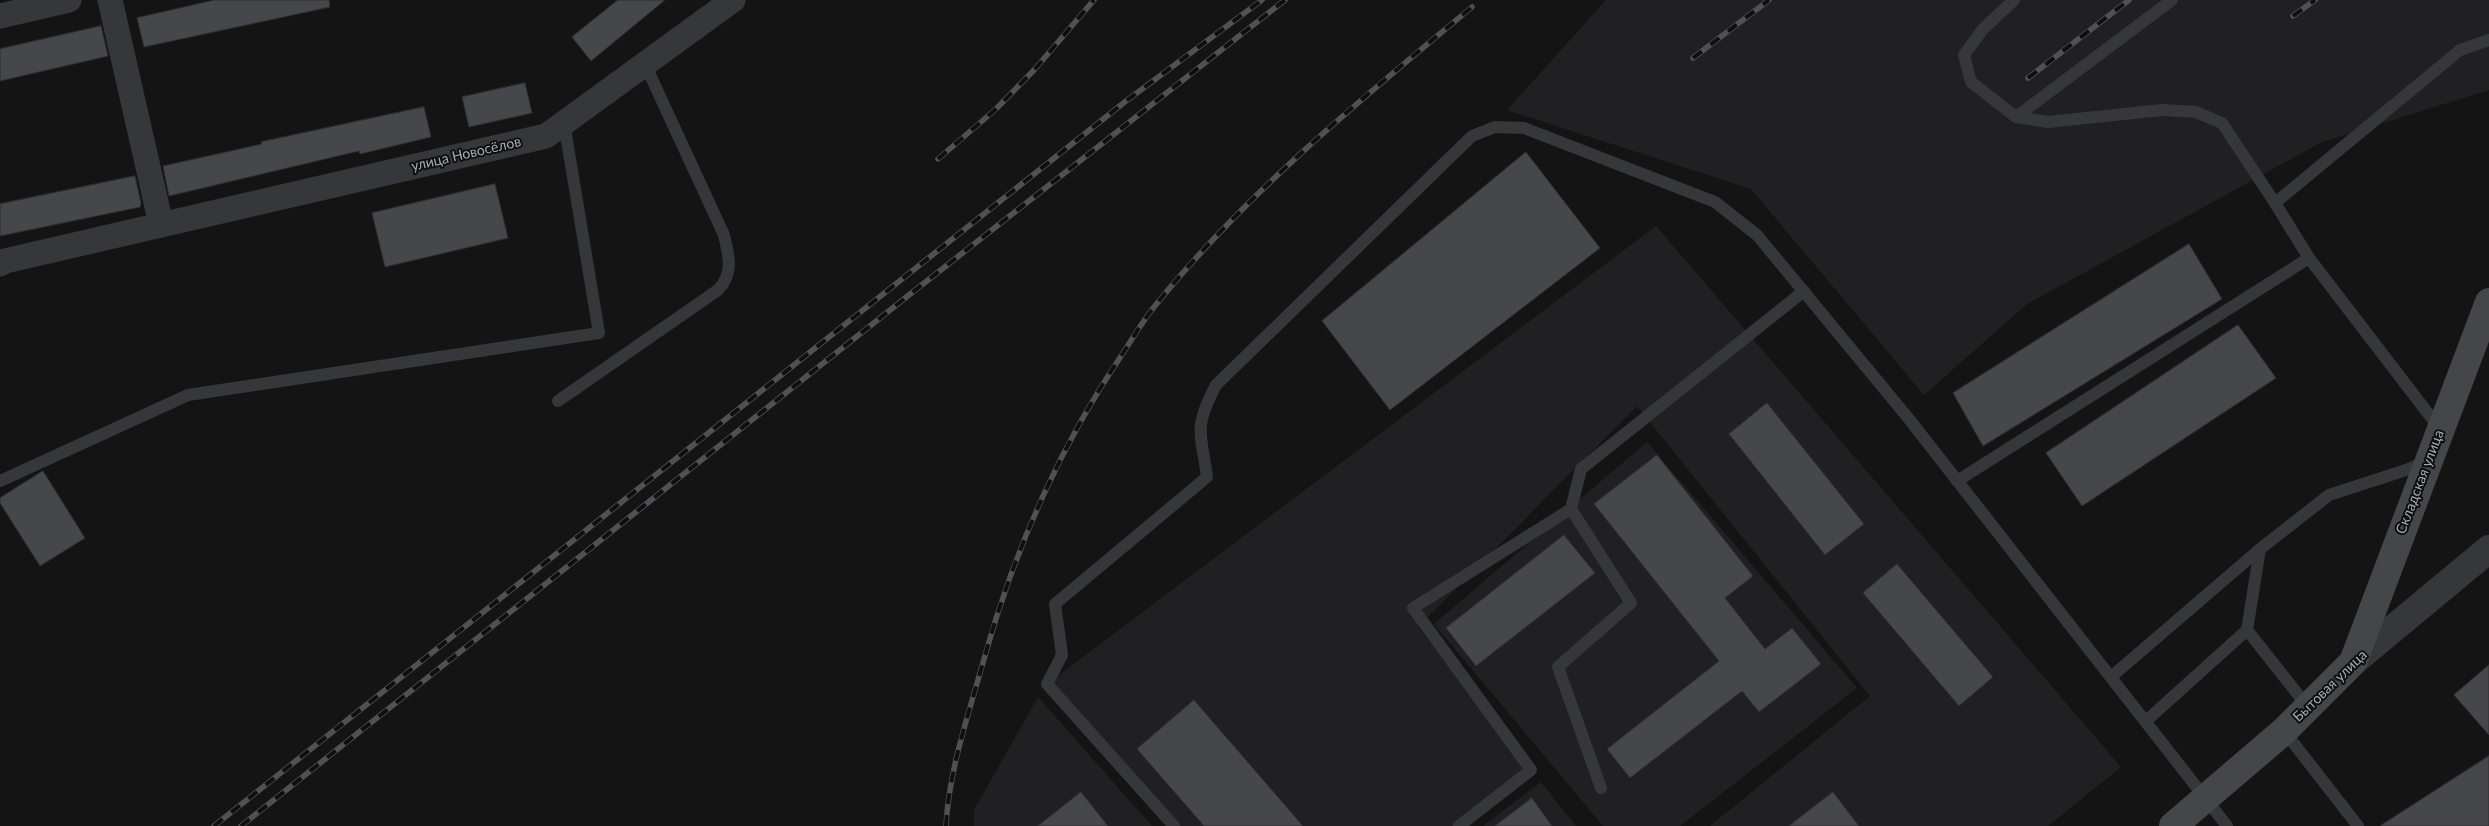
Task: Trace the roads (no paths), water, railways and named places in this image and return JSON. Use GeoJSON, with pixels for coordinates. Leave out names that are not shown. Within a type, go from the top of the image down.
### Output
{"type":"FeatureCollection","features":[{"type":"Feature","properties":{"kind":"main road","name":"Складская улица"},"geometry":{"type":"LineString","coordinates":[[2353,662],[2489,302]]}},
{"type":"Feature","properties":{"kind":"main road","name":"Бытовая улица"},"geometry":{"type":"LineString","coordinates":[[2173,826],[2284,731],[2353,662]]}},
{"type":"Feature","properties":{"kind":"street"},"geometry":{"type":"LineString","coordinates":[[0,16],[69,0]]}},
{"type":"Feature","properties":{"kind":"street"},"geometry":{"type":"LineString","coordinates":[[110,0],[161,224]]}},
{"type":"Feature","properties":{"kind":"street","name":"улица Новосёлов"},"geometry":{"type":"LineString","coordinates":[[0,264],[5,260],[546,136],[733,0]]}},
{"type":"Feature","properties":{"kind":"street","name":"Бытовая улица"},"geometry":{"type":"LineString","coordinates":[[2353,662],[2489,549]]}},
{"type":"Feature","properties":{"kind":"lane"},"geometry":{"type":"LineString","coordinates":[[2014,0],[1983,29],[1964,55],[1971,82],[2016,118],[2048,122],[2162,110],[2196,112],[2222,123],[2309,258],[2440,429]]}},
{"type":"Feature","properties":{"kind":"lane"},"geometry":{"type":"LineString","coordinates":[[2016,118],[2172,0]]}},
{"type":"Feature","properties":{"kind":"lane"},"geometry":{"type":"LineString","coordinates":[[2275,203],[2460,50],[2489,40]]}},
{"type":"Feature","properties":{"kind":"lane"},"geometry":{"type":"LineString","coordinates":[[558,401],[718,290],[730,272],[729,256],[724,235],[645,64]]}},
{"type":"Feature","properties":{"kind":"lane"},"geometry":{"type":"LineString","coordinates":[[0,482],[188,395],[599,332],[564,123]]}},
{"type":"Feature","properties":{"kind":"lane"},"geometry":{"type":"LineString","coordinates":[[1174,826],[1047,684],[1062,655],[1055,604],[1207,478],[1199,427],[1203,409],[1216,385],[1472,136],[1494,127],[1524,128],[1715,202],[1758,235],[1957,480],[2227,826]]}},
{"type":"Feature","properties":{"kind":"lane"},"geometry":{"type":"LineString","coordinates":[[1957,480],[2309,258]]}},
{"type":"Feature","properties":{"kind":"lane"},"geometry":{"type":"LineString","coordinates":[[1459,826],[1531,770],[1413,608],[1571,509],[1581,469],[1804,291]]}},
{"type":"Feature","properties":{"kind":"lane"},"geometry":{"type":"LineString","coordinates":[[2111,677],[2260,550],[2329,495],[2428,461]]}},
{"type":"Feature","properties":{"kind":"lane"},"geometry":{"type":"LineString","coordinates":[[1571,509],[1631,603],[1558,667],[1602,788]]}},
{"type":"Feature","properties":{"kind":"lane"},"geometry":{"type":"LineString","coordinates":[[2146,721],[2247,630],[2260,550]]}},
{"type":"Feature","properties":{"kind":"lane"},"geometry":{"type":"LineString","coordinates":[[2247,630],[2308,707]]}},
{"type":"Feature","properties":{"kind":"lane"},"geometry":{"type":"LineString","coordinates":[[2284,731],[2358,826]]}},
{"type":"Feature","properties":{"kind":"railway"},"geometry":{"type":"LineString","coordinates":[[938,159],[996,109],[1035,69],[1094,0]]}},
{"type":"Feature","properties":{"kind":"railway"},"geometry":{"type":"LineString","coordinates":[[214,826],[1126,101],[1262,0]]}},
{"type":"Feature","properties":{"kind":"railway"},"geometry":{"type":"LineString","coordinates":[[241,826],[909,295],[1285,0]]}},
{"type":"Feature","properties":{"kind":"railway"},"geometry":{"type":"LineString","coordinates":[[1693,58],[1769,0]]}},
{"type":"Feature","properties":{"kind":"railway"},"geometry":{"type":"LineString","coordinates":[[2028,78],[2129,0]]}},
{"type":"Feature","properties":{"kind":"railway"},"geometry":{"type":"LineString","coordinates":[[2293,16],[2315,0]]}},
{"type":"Feature","properties":{"kind":"railway"},"geometry":{"type":"LineString","coordinates":[[946,826],[955,762],[996,619],[1010,579],[1041,500],[1059,462],[1100,388],[1154,307],[1189,265],[1227,225],[1305,149],[1472,7]]}}]}
